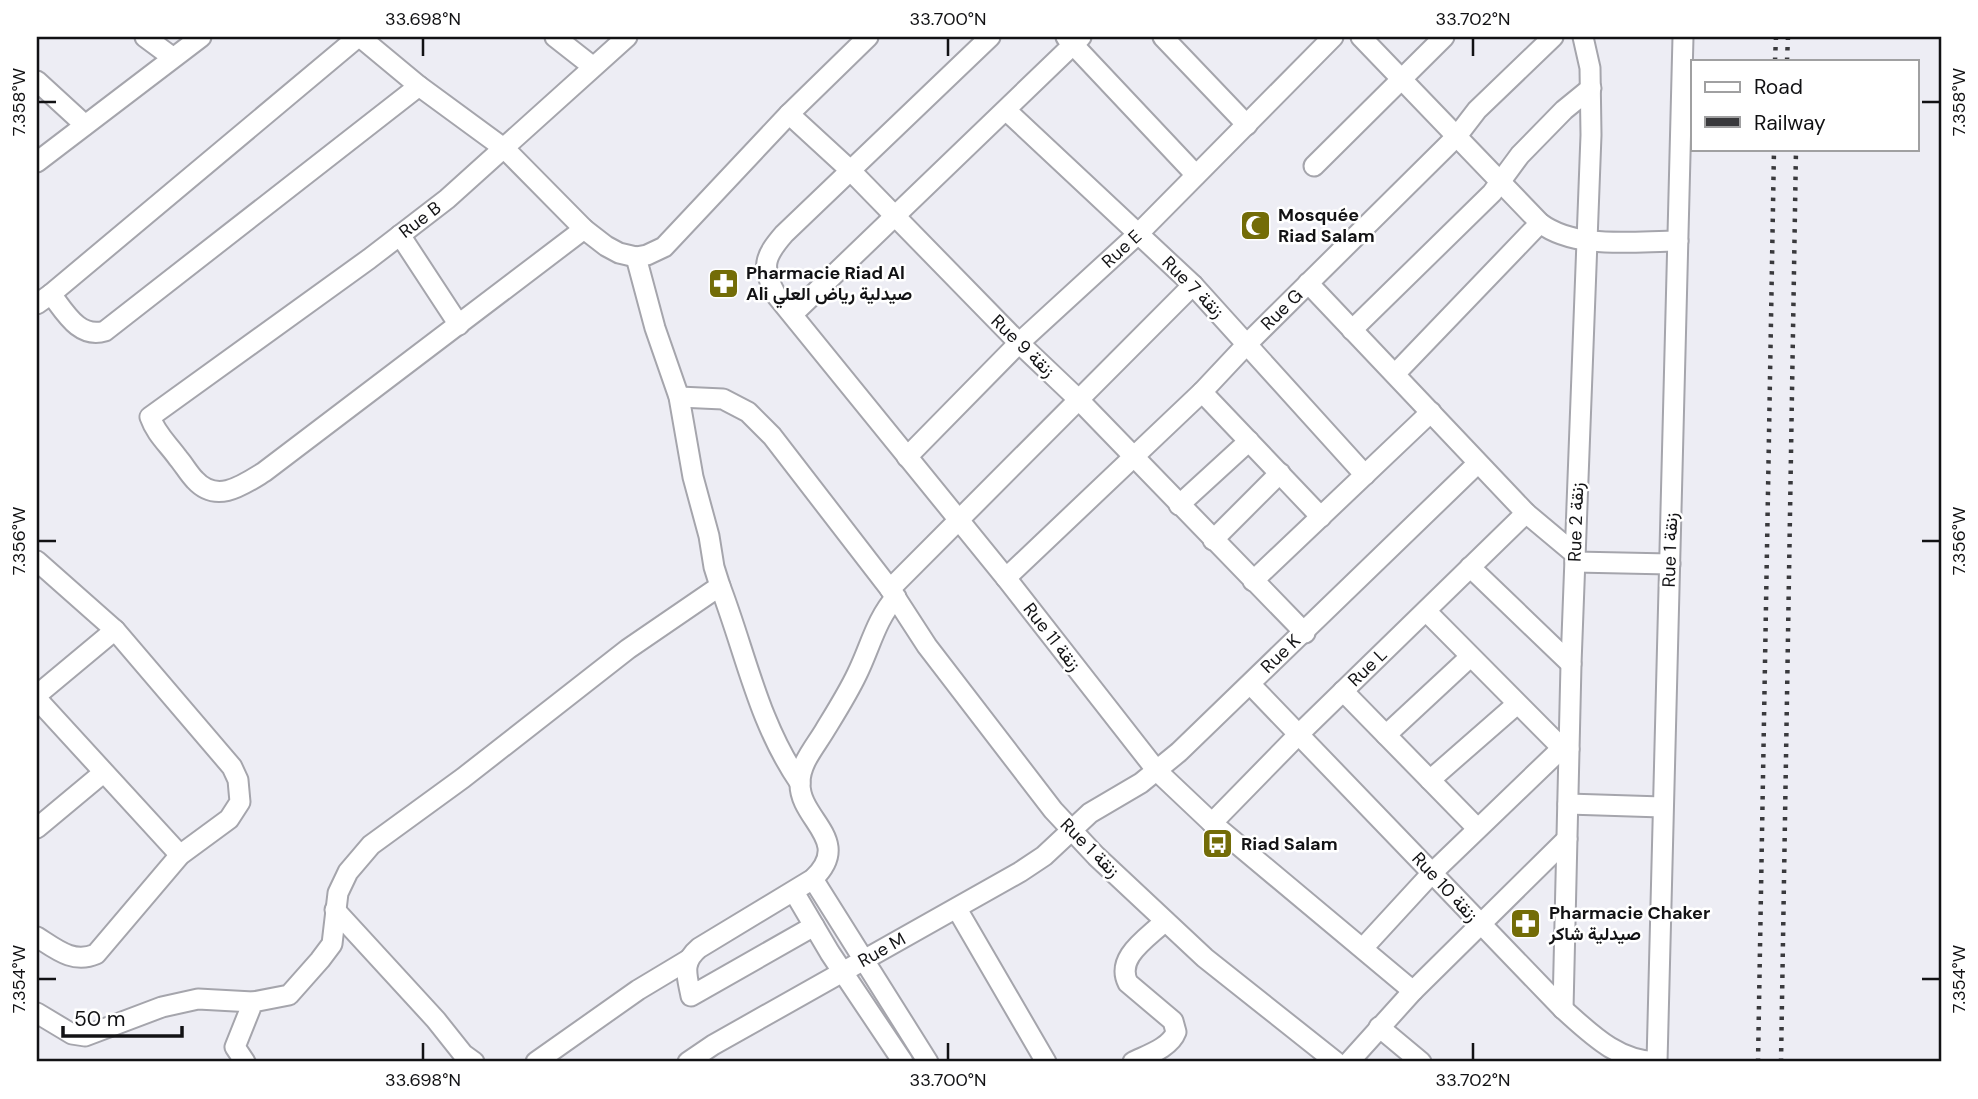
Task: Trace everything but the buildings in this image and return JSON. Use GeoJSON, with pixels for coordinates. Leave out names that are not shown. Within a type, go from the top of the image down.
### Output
{"type":"FeatureCollection","features":[{"type":"Feature","properties":{"kind":"street"},"geometry":{"type":"LineString","coordinates":[[145,37],[172,57]]}},
{"type":"Feature","properties":{"kind":"street"},"geometry":{"type":"LineString","coordinates":[[37,162],[201,37]]}},
{"type":"Feature","properties":{"kind":"street"},"geometry":{"type":"LineString","coordinates":[[419,86],[105,331],[89,333],[44,299],[359,37],[419,86],[505,149],[584,229],[619,253],[636,257],[664,247],[789,114],[868,37]]}},
{"type":"Feature","properties":{"kind":"street"},"geometry":{"type":"LineString","coordinates":[[555,37],[592,66]]}},
{"type":"Feature","properties":{"kind":"street","name":"Rue B"},"geometry":{"type":"LineString","coordinates":[[459,325],[264,471],[226,492],[217,493],[196,482],[155,430],[150,417],[447,199],[627,37]]}},
{"type":"Feature","properties":{"kind":"street","name":"Rue 11 زنقة"},"geometry":{"type":"LineString","coordinates":[[990,37],[770,250],[766,258],[766,270],[776,295],[1006,578],[1157,771],[1212,823],[1413,990]]}},
{"type":"Feature","properties":{"kind":"street"},"geometry":{"type":"LineString","coordinates":[[1163,37],[1247,125]]}},
{"type":"Feature","properties":{"kind":"street","name":"Rue E"},"geometry":{"type":"LineString","coordinates":[[908,457],[1019,343],[1138,234],[1332,37]]}},
{"type":"Feature","properties":{"kind":"street"},"geometry":{"type":"LineString","coordinates":[[1361,37],[1539,223],[1563,237],[1587,241],[1678,241]]}},
{"type":"Feature","properties":{"kind":"street"},"geometry":{"type":"LineString","coordinates":[[1314,166],[1444,37]]}},
{"type":"Feature","properties":{"kind":"street","name":"Rue G"},"geometry":{"type":"LineString","coordinates":[[1006,578],[1202,392],[1457,136],[1477,110],[1553,37]]}},
{"type":"Feature","properties":{"kind":"street","name":"Rue 2 زنقة"},"geometry":{"type":"LineString","coordinates":[[1563,1009],[1568,804],[1565,749],[1571,664],[1591,89],[1590,68],[1583,37]]}},
{"type":"Feature","properties":{"kind":"street","name":"Rue 1 زنقة"},"geometry":{"type":"LineString","coordinates":[[1657,1062],[1683,37]]}},
{"type":"Feature","properties":{"kind":"street"},"geometry":{"type":"LineString","coordinates":[[793,314],[1007,111],[1073,39],[1196,175]]}},
{"type":"Feature","properties":{"kind":"street"},"geometry":{"type":"LineString","coordinates":[[37,81],[85,125]]}},
{"type":"Feature","properties":{"kind":"street"},"geometry":{"type":"LineString","coordinates":[[1352,330],[1501,183],[1512,165],[1564,110],[1591,89]]}},
{"type":"Feature","properties":{"kind":"street","name":"Rue 7 زنقة"},"geometry":{"type":"LineString","coordinates":[[1007,111],[1193,285],[1366,475]]}},
{"type":"Feature","properties":{"kind":"street","name":"Rue 9 زنقة"},"geometry":{"type":"LineString","coordinates":[[789,114],[850,170],[1305,633]]}},
{"type":"Feature","properties":{"kind":"street"},"geometry":{"type":"LineString","coordinates":[[1395,374],[1539,223]]}},
{"type":"Feature","properties":{"kind":"street"},"geometry":{"type":"LineString","coordinates":[[400,235],[459,325],[584,229]]}},
{"type":"Feature","properties":{"kind":"street"},"geometry":{"type":"LineString","coordinates":[[636,257],[655,328],[679,397],[693,477],[709,536],[713,567],[733,621],[752,688],[782,757],[800,783]]}},
{"type":"Feature","properties":{"kind":"street"},"geometry":{"type":"LineString","coordinates":[[1308,283],[1526,513],[1575,558],[1670,564]]}},
{"type":"Feature","properties":{"kind":"street"},"geometry":{"type":"LineString","coordinates":[[536,1062],[638,990],[794,892],[813,879],[826,865],[828,851],[824,834],[801,792],[800,783],[805,763],[857,674],[893,593],[958,521],[1193,285]]}},
{"type":"Feature","properties":{"kind":"street"},"geometry":{"type":"LineString","coordinates":[[1202,392],[1321,516]]}},
{"type":"Feature","properties":{"kind":"street","name":"Rue 1 زنقة"},"geometry":{"type":"LineString","coordinates":[[679,397],[723,399],[748,412],[798,467],[893,593],[927,646],[1053,810],[1205,958],[1336,1062]]}},
{"type":"Feature","properties":{"kind":"street"},"geometry":{"type":"LineString","coordinates":[[1253,581],[1431,412]]}},
{"type":"Feature","properties":{"kind":"street"},"geometry":{"type":"LineString","coordinates":[[1179,505],[1249,441]]}},
{"type":"Feature","properties":{"kind":"street","name":"Rue K"},"geometry":{"type":"LineString","coordinates":[[1072,831],[1090,813],[1157,771],[1251,685],[1478,463]]}},
{"type":"Feature","properties":{"kind":"street"},"geometry":{"type":"LineString","coordinates":[[1213,540],[1280,473]]}},
{"type":"Feature","properties":{"kind":"street","name":"Rue L"},"geometry":{"type":"LineString","coordinates":[[1212,823],[1299,734],[1526,513]]}},
{"type":"Feature","properties":{"kind":"street"},"geometry":{"type":"LineString","coordinates":[[37,562],[115,630],[232,768],[239,780],[240,802],[229,819],[180,855],[96,954],[90,957],[72,957],[37,937]]}},
{"type":"Feature","properties":{"kind":"street"},"geometry":{"type":"LineString","coordinates":[[1470,567],[1571,664]]}},
{"type":"Feature","properties":{"kind":"street"},"geometry":{"type":"LineString","coordinates":[[37,1013],[72,1034],[85,1036],[162,1007],[198,999],[253,1002],[289,995],[332,944],[338,893],[348,872],[371,845],[463,778],[628,649],[720,586]]}},
{"type":"Feature","properties":{"kind":"street"},"geometry":{"type":"LineString","coordinates":[[1363,948],[1477,828],[1565,749],[1426,611]]}},
{"type":"Feature","properties":{"kind":"street"},"geometry":{"type":"LineString","coordinates":[[115,630],[37,697],[180,855]]}},
{"type":"Feature","properties":{"kind":"street"},"geometry":{"type":"LineString","coordinates":[[1386,735],[1470,657]]}},
{"type":"Feature","properties":{"kind":"street","name":"Rue 10 زنقة"},"geometry":{"type":"LineString","coordinates":[[1251,685],[1563,1009],[1596,1039],[1618,1052],[1643,1061],[1657,1062]]}},
{"type":"Feature","properties":{"kind":"street"},"geometry":{"type":"LineString","coordinates":[[1343,691],[1477,828]]}},
{"type":"Feature","properties":{"kind":"street"},"geometry":{"type":"LineString","coordinates":[[1430,780],[1517,704]]}},
{"type":"Feature","properties":{"kind":"street"},"geometry":{"type":"LineString","coordinates":[[37,828],[103,773]]}},
{"type":"Feature","properties":{"kind":"street"},"geometry":{"type":"LineString","coordinates":[[1568,804],[1662,807]]}},
{"type":"Feature","properties":{"kind":"street","name":"Rue M"},"geometry":{"type":"LineString","coordinates":[[688,1062],[713,1045],[1028,867],[1072,831]]}},
{"type":"Feature","properties":{"kind":"street"},"geometry":{"type":"LineString","coordinates":[[1349,1062],[1413,990],[1567,839]]}},
{"type":"Feature","properties":{"kind":"street"},"geometry":{"type":"LineString","coordinates":[[813,879],[928,1062]]}},
{"type":"Feature","properties":{"kind":"street"},"geometry":{"type":"LineString","coordinates":[[794,892],[896,1060]]}},
{"type":"Feature","properties":{"kind":"street"},"geometry":{"type":"LineString","coordinates":[[957,909],[1046,1062]]}},
{"type":"Feature","properties":{"kind":"street"},"geometry":{"type":"LineString","coordinates":[[335,910],[436,1020],[463,1054],[474,1062]]}},
{"type":"Feature","properties":{"kind":"street"},"geometry":{"type":"LineString","coordinates":[[1133,1062],[1165,1045],[1176,1032],[1172,1021],[1128,983],[1124,975],[1125,963],[1133,951],[1165,921]]}},
{"type":"Feature","properties":{"kind":"street"},"geometry":{"type":"LineString","coordinates":[[693,954],[687,977],[691,996],[814,926]]}},
{"type":"Feature","properties":{"kind":"street"},"geometry":{"type":"LineString","coordinates":[[244,1062],[234,1047],[253,1002]]}},
{"type":"Feature","properties":{"kind":"street"},"geometry":{"type":"LineString","coordinates":[[1379,1027],[1421,1062]]}},
{"type":"Feature","properties":{"kind":"railway"},"geometry":{"type":"LineString","coordinates":[[1775,60],[1776,37]]}},
{"type":"Feature","properties":{"kind":"railway"},"geometry":{"type":"LineString","coordinates":[[1787,60],[1788,37]]}},
{"type":"Feature","properties":{"kind":"railway"},"geometry":{"type":"LineString","coordinates":[[1758,1062],[1774,150]]}},
{"type":"Feature","properties":{"kind":"railway"},"geometry":{"type":"LineString","coordinates":[[1781,1062],[1796,150]]}},
{"type":"Feature","properties":{"kind":"place","name":"Mosquée Riad Salam"},"geometry":{"type":"Point","coordinates":[1255,225]}},
{"type":"Feature","properties":{"kind":"place","name":"Pharmacie Riad Al Ali صيدلية رياض العلي"},"geometry":{"type":"Point","coordinates":[723,283]}},
{"type":"Feature","properties":{"kind":"place","name":"Riad Salam"},"geometry":{"type":"Point","coordinates":[1218,844]}},
{"type":"Feature","properties":{"kind":"place","name":"Pharmacie Chaker صيدلية شاكر"},"geometry":{"type":"Point","coordinates":[1526,923]}}]}
